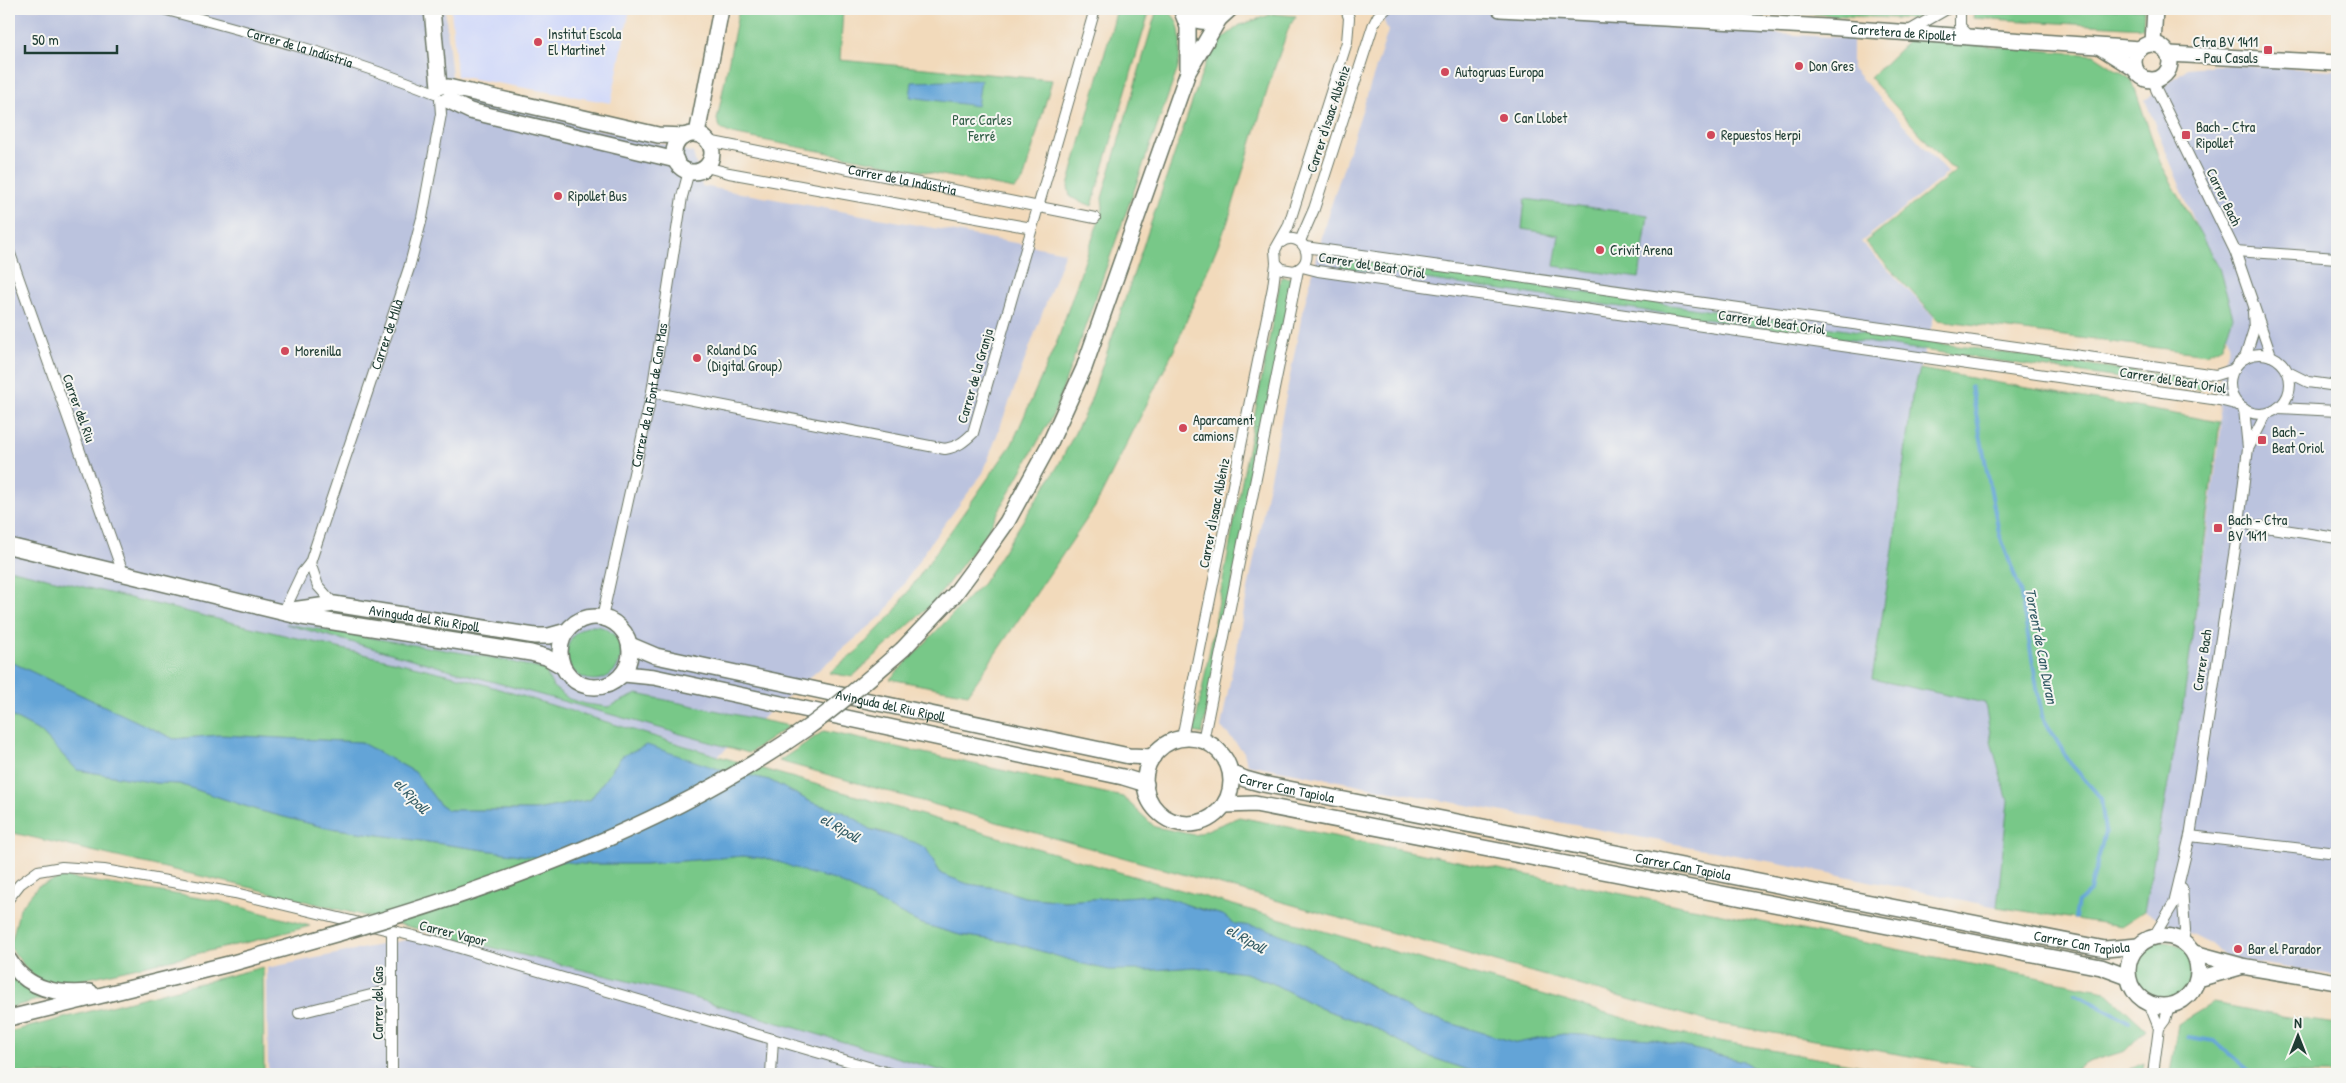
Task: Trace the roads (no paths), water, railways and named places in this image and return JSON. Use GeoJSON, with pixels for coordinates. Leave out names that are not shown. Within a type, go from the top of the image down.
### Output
{"type":"FeatureCollection","features":[{"type":"Feature","properties":{"kind":"street","name":"Carrer de la Indústria"},"geometry":{"type":"LineString","coordinates":[[163,9],[231,27],[442,93],[658,135],[697,137],[1095,218]]}},
{"type":"Feature","properties":{"kind":"street","name":"Carrer de Milà"},"geometry":{"type":"LineString","coordinates":[[284,611],[302,572],[310,563],[409,268],[422,218],[441,114],[442,93],[432,9]]}},
{"type":"Feature","properties":{"kind":"street"},"geometry":{"type":"LineString","coordinates":[[697,137],[721,9]]}},
{"type":"Feature","properties":{"kind":"street","name":"Carrer de la Granja"},"geometry":{"type":"LineString","coordinates":[[652,392],[945,449],[952,448],[966,440],[972,434],[1095,9]]}},
{"type":"Feature","properties":{"kind":"street","name":"Carrer d'Isaac Albéniz"},"geometry":{"type":"LineString","coordinates":[[1182,738],[1268,317],[1276,263],[1274,254],[1288,226],[1346,42],[1349,18],[1346,9]]}},
{"type":"Feature","properties":{"kind":"street","name":"Carrer d'Isaac Albéniz"},"geometry":{"type":"LineString","coordinates":[[1203,740],[1300,268],[1307,255],[1303,244],[1373,26],[1378,16],[1386,9]]}},
{"type":"Feature","properties":{"kind":"street","name":"Carretera de Ripollet"},"geometry":{"type":"LineString","coordinates":[[1500,9],[1906,32],[2096,46],[2146,46]]}},
{"type":"Feature","properties":{"kind":"street"},"geometry":{"type":"LineString","coordinates":[[1906,32],[1947,9]]}},
{"type":"Feature","properties":{"kind":"street"},"geometry":{"type":"LineString","coordinates":[[1960,9],[1960,26],[1970,37]]}},
{"type":"Feature","properties":{"kind":"street"},"geometry":{"type":"LineString","coordinates":[[2146,46],[2164,47],[2169,54],[2171,62],[2169,70],[2163,77],[2154,80],[2141,77],[2135,69],[2134,60],[2146,46],[2155,9]]}},
{"type":"Feature","properties":{"kind":"street"},"geometry":{"type":"LineString","coordinates":[[1183,11],[1199,22],[1210,22],[1228,12]]}},
{"type":"Feature","properties":{"kind":"street"},"geometry":{"type":"LineString","coordinates":[[1183,11],[1188,27],[1190,48],[1188,72]]}},
{"type":"Feature","properties":{"kind":"street"},"geometry":{"type":"LineString","coordinates":[[13,1018],[134,988],[338,933],[430,905],[553,861],[663,811],[750,764],[807,728],[859,688],[903,648],[954,595],[1007,522],[1049,445],[1084,368],[1188,72],[1228,12]]}},
{"type":"Feature","properties":{"kind":"street","name":"Carretera de Ripollet"},"geometry":{"type":"LineString","coordinates":[[2096,46],[2135,69]]}},
{"type":"Feature","properties":{"kind":"street"},"geometry":{"type":"LineString","coordinates":[[2169,54],[2337,63]]}},
{"type":"Feature","properties":{"kind":"street","name":"Carrer Bach"},"geometry":{"type":"LineString","coordinates":[[2154,80],[2156,89],[2235,251],[2271,356]]}},
{"type":"Feature","properties":{"kind":"street","name":"Carrer de la Indústria"},"geometry":{"type":"LineString","coordinates":[[442,93],[470,111],[676,160]]}},
{"type":"Feature","properties":{"kind":"street"},"geometry":{"type":"LineString","coordinates":[[697,137],[712,153],[706,166],[698,171],[689,171],[681,167],[676,160],[676,145],[697,137]]}},
{"type":"Feature","properties":{"kind":"street","name":"Carrer de la Indústria"},"geometry":{"type":"LineString","coordinates":[[706,166],[728,173],[1032,228]]}},
{"type":"Feature","properties":{"kind":"street","name":"Carrer de la Font de Can Mas"},"geometry":{"type":"LineString","coordinates":[[602,618],[652,392],[682,197],[689,171]]}},
{"type":"Feature","properties":{"kind":"street"},"geometry":{"type":"LineString","coordinates":[[1280,243],[1292,238],[1303,244]]}},
{"type":"Feature","properties":{"kind":"street","name":"Carrer del Beat Oriol"},"geometry":{"type":"LineString","coordinates":[[1303,244],[2216,375],[2235,368]]}},
{"type":"Feature","properties":{"kind":"street","name":"Carrer del Riu"},"geometry":{"type":"LineString","coordinates":[[9,251],[123,573]]}},
{"type":"Feature","properties":{"kind":"street"},"geometry":{"type":"LineString","coordinates":[[2235,251],[2337,258]]}},
{"type":"Feature","properties":{"kind":"street"},"geometry":{"type":"LineString","coordinates":[[1276,263],[1286,271],[1300,268]]}},
{"type":"Feature","properties":{"kind":"street","name":"Carrer del Beat Oriol"},"geometry":{"type":"LineString","coordinates":[[1300,268],[2219,400],[2242,407],[2253,413],[2266,414]]}},
{"type":"Feature","properties":{"kind":"street","name":"Carrer Bach"},"geometry":{"type":"LineString","coordinates":[[2245,358],[2254,329],[2252,301]]}},
{"type":"Feature","properties":{"kind":"street"},"geometry":{"type":"LineString","coordinates":[[2245,358],[2252,355],[2271,356],[2280,362],[2288,372],[2308,382],[2337,386]]}},
{"type":"Feature","properties":{"kind":"street","name":"Carrer del Beat Oriol"},"geometry":{"type":"LineString","coordinates":[[2242,407],[2231,392],[2230,380],[2235,368],[2245,358]]}},
{"type":"Feature","properties":{"kind":"street"},"geometry":{"type":"LineString","coordinates":[[2266,414],[2278,408],[2289,392],[2290,381],[2288,372]]}},
{"type":"Feature","properties":{"kind":"street","name":"Carrer Bach"},"geometry":{"type":"LineString","coordinates":[[2154,936],[2174,902],[2182,877],[2190,836],[2239,522],[2248,448],[2242,407]]}},
{"type":"Feature","properties":{"kind":"street"},"geometry":{"type":"LineString","coordinates":[[2278,408],[2337,411]]}},
{"type":"Feature","properties":{"kind":"street","name":"Carrer Bach"},"geometry":{"type":"LineString","coordinates":[[2248,448],[2266,414]]}},
{"type":"Feature","properties":{"kind":"street"},"geometry":{"type":"LineString","coordinates":[[2239,522],[2337,538]]}},
{"type":"Feature","properties":{"kind":"street","name":"Avinguda del Riu Ripoll"},"geometry":{"type":"LineString","coordinates":[[9,546],[325,621],[531,654],[546,657],[562,666]]}},
{"type":"Feature","properties":{"kind":"street"},"geometry":{"type":"LineString","coordinates":[[310,563],[318,586],[334,604]]}},
{"type":"Feature","properties":{"kind":"street","name":"Avinguda del Riu Ripoll"},"geometry":{"type":"LineString","coordinates":[[284,611],[334,604],[535,636],[549,636],[566,631]]}},
{"type":"Feature","properties":{"kind":"street"},"geometry":{"type":"LineString","coordinates":[[602,618],[620,628],[630,645],[630,655],[624,674],[616,681],[596,688],[576,682],[562,666],[560,648],[566,631],[582,619],[602,618]]}},
{"type":"Feature","properties":{"kind":"street","name":"Avinguda del Riu Ripoll"},"geometry":{"type":"LineString","coordinates":[[630,645],[656,656],[674,660],[1129,756],[1153,757]]}},
{"type":"Feature","properties":{"kind":"street","name":"Avinguda del Riu Ripoll"},"geometry":{"type":"LineString","coordinates":[[624,674],[654,677],[1114,774],[1146,784]]}},
{"type":"Feature","properties":{"kind":"street"},"geometry":{"type":"LineString","coordinates":[[1182,738],[1203,740],[1221,753],[1230,773],[1231,786],[1224,805],[1212,816],[1202,821],[1180,823],[1160,813],[1152,804],[1146,784],[1148,766],[1153,757],[1166,745],[1182,738]]}},
{"type":"Feature","properties":{"kind":"street","name":"Carrer Can Tapiola"},"geometry":{"type":"LineString","coordinates":[[1230,773],[1245,780],[1273,786],[2105,949],[2138,946]]}},
{"type":"Feature","properties":{"kind":"street","name":"Carrer Can Tapiola"},"geometry":{"type":"LineString","coordinates":[[1224,805],[1255,804],[2101,967],[2128,976]]}},
{"type":"Feature","properties":{"kind":"street"},"geometry":{"type":"LineString","coordinates":[[2190,836],[2337,853]]}},
{"type":"Feature","properties":{"kind":"street","name":"Carrer Vapor"},"geometry":{"type":"LineString","coordinates":[[9,898],[20,884],[38,871],[50,867],[75,866],[170,881],[275,902],[442,943],[892,1074]]}},
{"type":"Feature","properties":{"kind":"street","name":"Carrer Bach"},"geometry":{"type":"LineString","coordinates":[[2182,877],[2185,930],[2183,941]]}},
{"type":"Feature","properties":{"kind":"street","name":"Carrer del Gas"},"geometry":{"type":"LineString","coordinates":[[392,932],[392,1074]]}},
{"type":"Feature","properties":{"kind":"street"},"geometry":{"type":"LineString","coordinates":[[2154,936],[2174,937],[2183,941],[2194,953],[2199,970],[2198,978],[2190,994],[2183,1000],[2169,1006],[2149,1003],[2135,992],[2128,976],[2131,955],[2138,946],[2154,936]]}},
{"type":"Feature","properties":{"kind":"street"},"geometry":{"type":"LineString","coordinates":[[2194,953],[2242,966],[2337,982]]}},
{"type":"Feature","properties":{"kind":"street"},"geometry":{"type":"LineString","coordinates":[[9,960],[28,982],[48,990],[84,992],[134,988]]}},
{"type":"Feature","properties":{"kind":"street"},"geometry":{"type":"LineString","coordinates":[[2198,978],[2242,966]]}},
{"type":"Feature","properties":{"kind":"street"},"geometry":{"type":"LineString","coordinates":[[299,1013],[391,990]]}},
{"type":"Feature","properties":{"kind":"street"},"geometry":{"type":"LineString","coordinates":[[2149,1003],[2159,1028]]}},
{"type":"Feature","properties":{"kind":"street"},"geometry":{"type":"LineString","coordinates":[[2153,1074],[2159,1028],[2169,1006]]}},
{"type":"Feature","properties":{"kind":"street"},"geometry":{"type":"LineString","coordinates":[[771,1074],[773,1039]]}},
{"type":"Feature","properties":{"kind":"water"},"geometry":{"type":"Polygon","coordinates":[[[981,80],[977,106],[910,97],[912,82],[981,80]]]}},
{"type":"Feature","properties":{"kind":"water","name":"el Ripoll"},"geometry":{"type":"Polygon","coordinates":[[[9,661],[174,739],[220,735],[360,742],[415,772],[439,804],[448,810],[536,810],[590,800],[622,756],[647,745],[715,768],[769,780],[813,803],[843,812],[869,829],[914,842],[926,848],[941,874],[968,884],[996,888],[1024,897],[1064,901],[1153,895],[1175,900],[1195,908],[1223,915],[1235,924],[1265,928],[1290,938],[1329,959],[1416,1013],[1517,1043],[1563,1034],[1652,1039],[1743,1061],[1762,1074],[1480,1074],[1419,1053],[1372,1026],[1320,1008],[1272,983],[1246,973],[1194,967],[1152,970],[1109,970],[1014,943],[960,935],[919,923],[835,880],[808,873],[771,859],[743,856],[645,864],[583,864],[323,827],[257,810],[179,784],[156,783],[77,770],[41,732],[9,715],[9,661]]]}},
{"type":"Feature","properties":{"kind":"waterway","name":"Torrent de Can Duran"},"geometry":{"type":"LineString","coordinates":[[1971,387],[1999,533],[2020,590],[2042,716],[2070,763],[2101,798],[2105,832],[2090,891],[2078,902],[2075,918]]}},
{"type":"Feature","properties":{"kind":"waterway","name":"Torrent de Can Duran"},"geometry":{"type":"LineString","coordinates":[[2075,993],[2129,1022]]}},
{"type":"Feature","properties":{"kind":"waterway","name":"Torrent de Can Duran"},"geometry":{"type":"LineString","coordinates":[[2188,1037],[2214,1041],[2253,1074]]}},
{"type":"Feature","properties":{"kind":"place","name":"Institut Escola El Martinet"},"geometry":{"type":"Point","coordinates":[538,42]}},
{"type":"Feature","properties":{"kind":"place","name":"Ctra BV 1411 - Pau Casals"},"geometry":{"type":"Point","coordinates":[2268,50]}},
{"type":"Feature","properties":{"kind":"place","name":"Don Gres"},"geometry":{"type":"Point","coordinates":[1799,66]}},
{"type":"Feature","properties":{"kind":"place","name":"Autogruas Europa"},"geometry":{"type":"Point","coordinates":[1445,72]}},
{"type":"Feature","properties":{"kind":"place","name":"Can Llobet"},"geometry":{"type":"Point","coordinates":[1504,118]}},
{"type":"Feature","properties":{"kind":"place","name":"Repuestos Herpi"},"geometry":{"type":"Point","coordinates":[1711,135]}},
{"type":"Feature","properties":{"kind":"place","name":"Bach - Ctra Ripollet"},"geometry":{"type":"Point","coordinates":[2186,135]}},
{"type":"Feature","properties":{"kind":"place","name":"Ripollet Bus"},"geometry":{"type":"Point","coordinates":[558,196]}},
{"type":"Feature","properties":{"kind":"place","name":"Crivit Arena"},"geometry":{"type":"Point","coordinates":[1600,250]}},
{"type":"Feature","properties":{"kind":"place","name":"Morenilla"},"geometry":{"type":"Point","coordinates":[285,351]}},
{"type":"Feature","properties":{"kind":"place","name":"Roland DG (Digital Group)"},"geometry":{"type":"Point","coordinates":[697,358]}},
{"type":"Feature","properties":{"kind":"place","name":"Aparcament camions"},"geometry":{"type":"Point","coordinates":[1183,428]}},
{"type":"Feature","properties":{"kind":"place","name":"Bach - Beat Oriol"},"geometry":{"type":"Point","coordinates":[2262,440]}},
{"type":"Feature","properties":{"kind":"place","name":"Bach - Ctra BV 1411"},"geometry":{"type":"Point","coordinates":[2218,528]}},
{"type":"Feature","properties":{"kind":"place","name":"Bar el Parador"},"geometry":{"type":"Point","coordinates":[2238,949]}},
{"type":"Feature","properties":{"kind":"park label","name":"Parc Carles Ferré"},"geometry":{"type":"Point","coordinates":[982,128]}}]}
